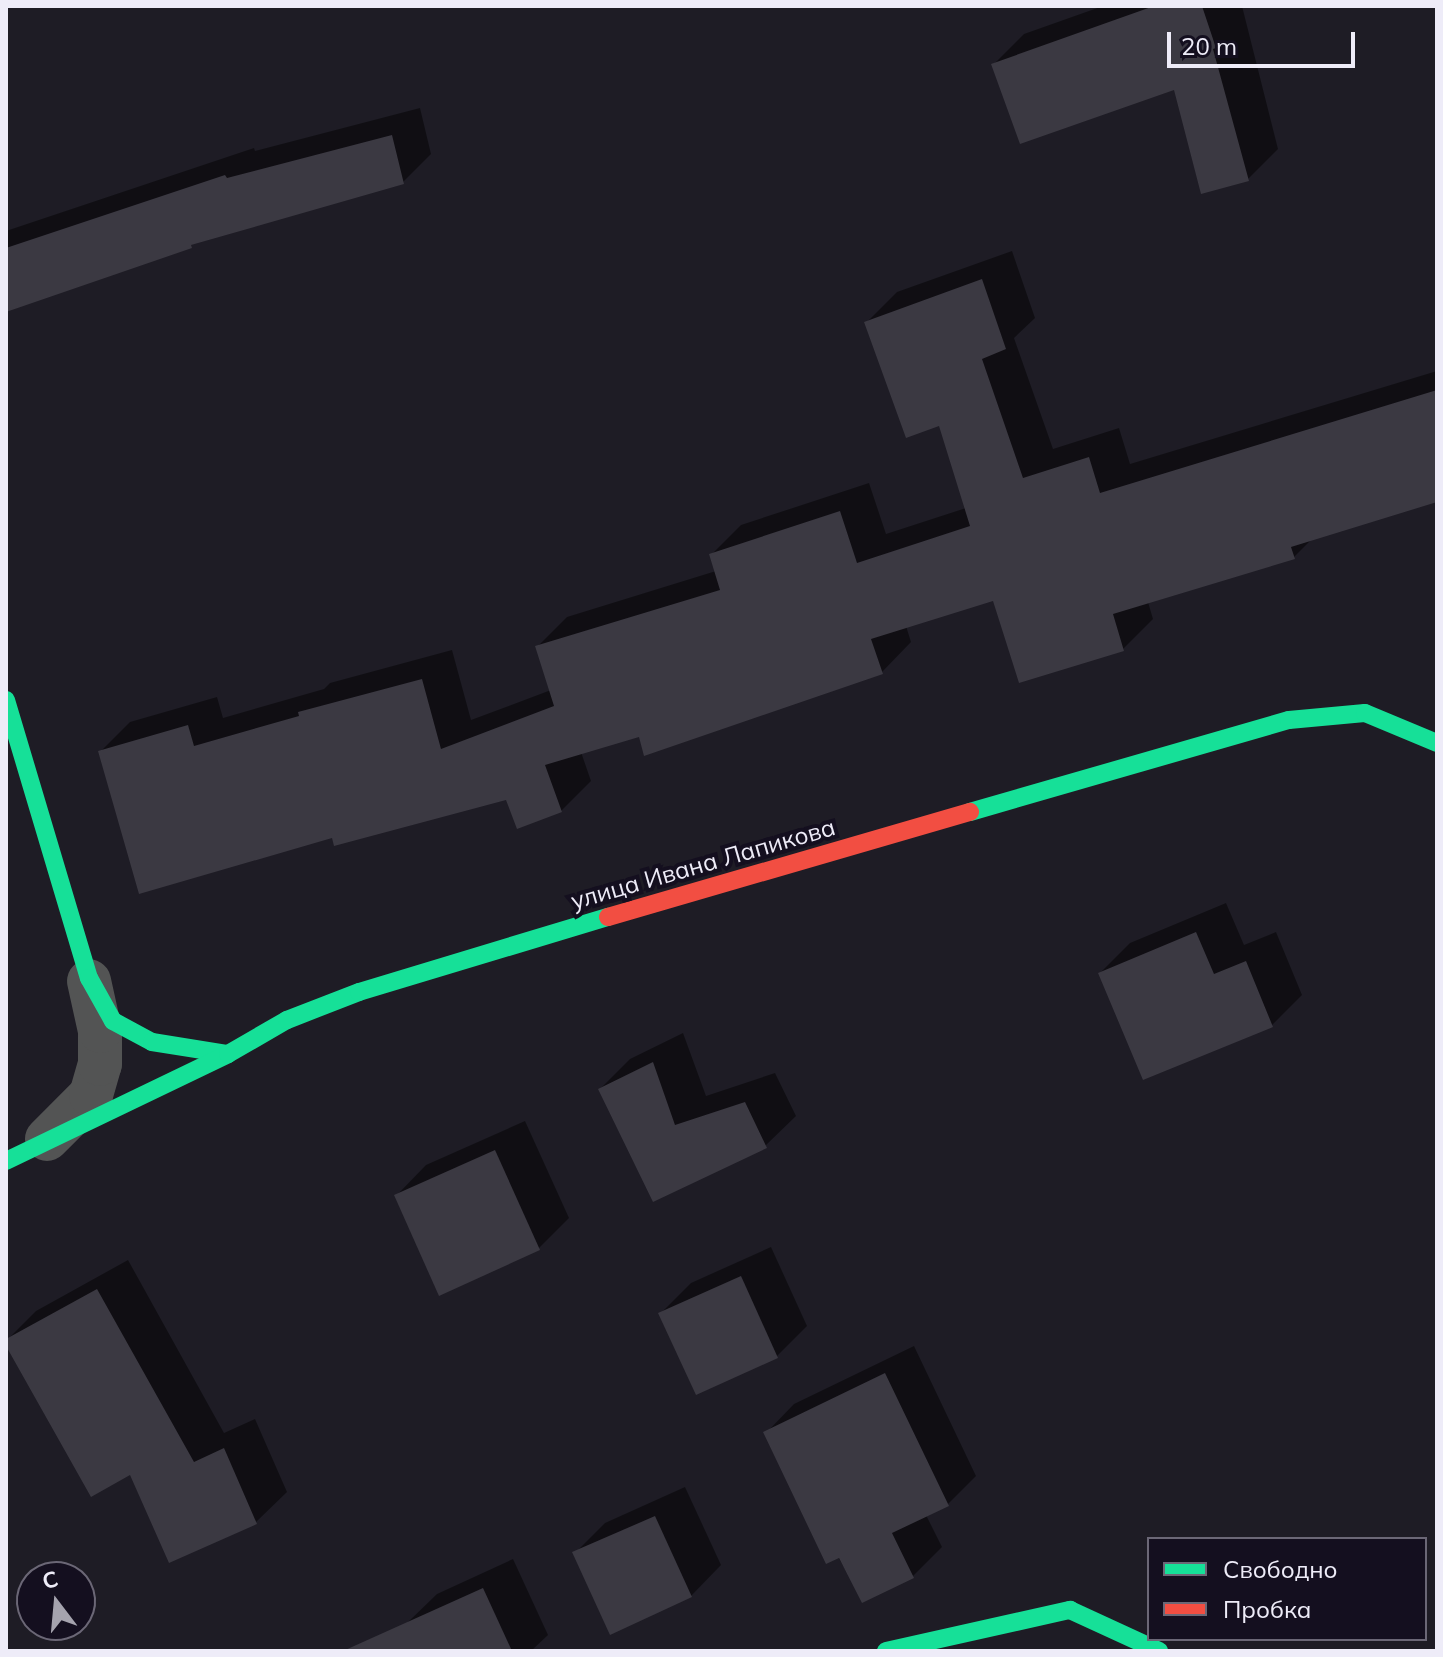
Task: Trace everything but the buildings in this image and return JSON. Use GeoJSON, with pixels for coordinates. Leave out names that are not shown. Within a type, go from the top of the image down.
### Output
{"type":"FeatureCollection","features":[{"type":"Feature","properties":{"kind":"street"},"geometry":{"type":"LineString","coordinates":[[6,700],[89,978],[100,1031],[100,1064],[91,1095],[25,1151]]}},
{"type":"Feature","properties":{"kind":"street","name":"улица Ивана Лапикова"},"geometry":{"type":"LineString","coordinates":[[25,1151],[228,1054],[287,1020],[359,992],[733,880],[1289,720],[1365,713],[1437,743]]}},
{"type":"Feature","properties":{"kind":"street"},"geometry":{"type":"LineString","coordinates":[[89,978],[113,1021],[152,1042],[228,1054]]}},
{"type":"Feature","properties":{"kind":"street"},"geometry":{"type":"LineString","coordinates":[[886,1651],[1070,1610],[1159,1651]]}},
{"type":"Feature","properties":{"kind":"traffic: fast"},"geometry":{"type":"LineString","coordinates":[[6,700],[89,978],[113,1021],[152,1042],[228,1054]]}},
{"type":"Feature","properties":{"kind":"traffic: fast"},"geometry":{"type":"LineString","coordinates":[[970,812],[1289,720],[1365,713],[1437,743]]}},
{"type":"Feature","properties":{"kind":"traffic: fast"},"geometry":{"type":"LineString","coordinates":[[6,1161],[228,1054],[287,1020],[359,992],[608,917]]}},
{"type":"Feature","properties":{"kind":"traffic: fast"},"geometry":{"type":"LineString","coordinates":[[886,1651],[1070,1610],[1159,1651]]}},
{"type":"Feature","properties":{"kind":"traffic: jam"},"geometry":{"type":"LineString","coordinates":[[608,917],[970,812]]}}]}
